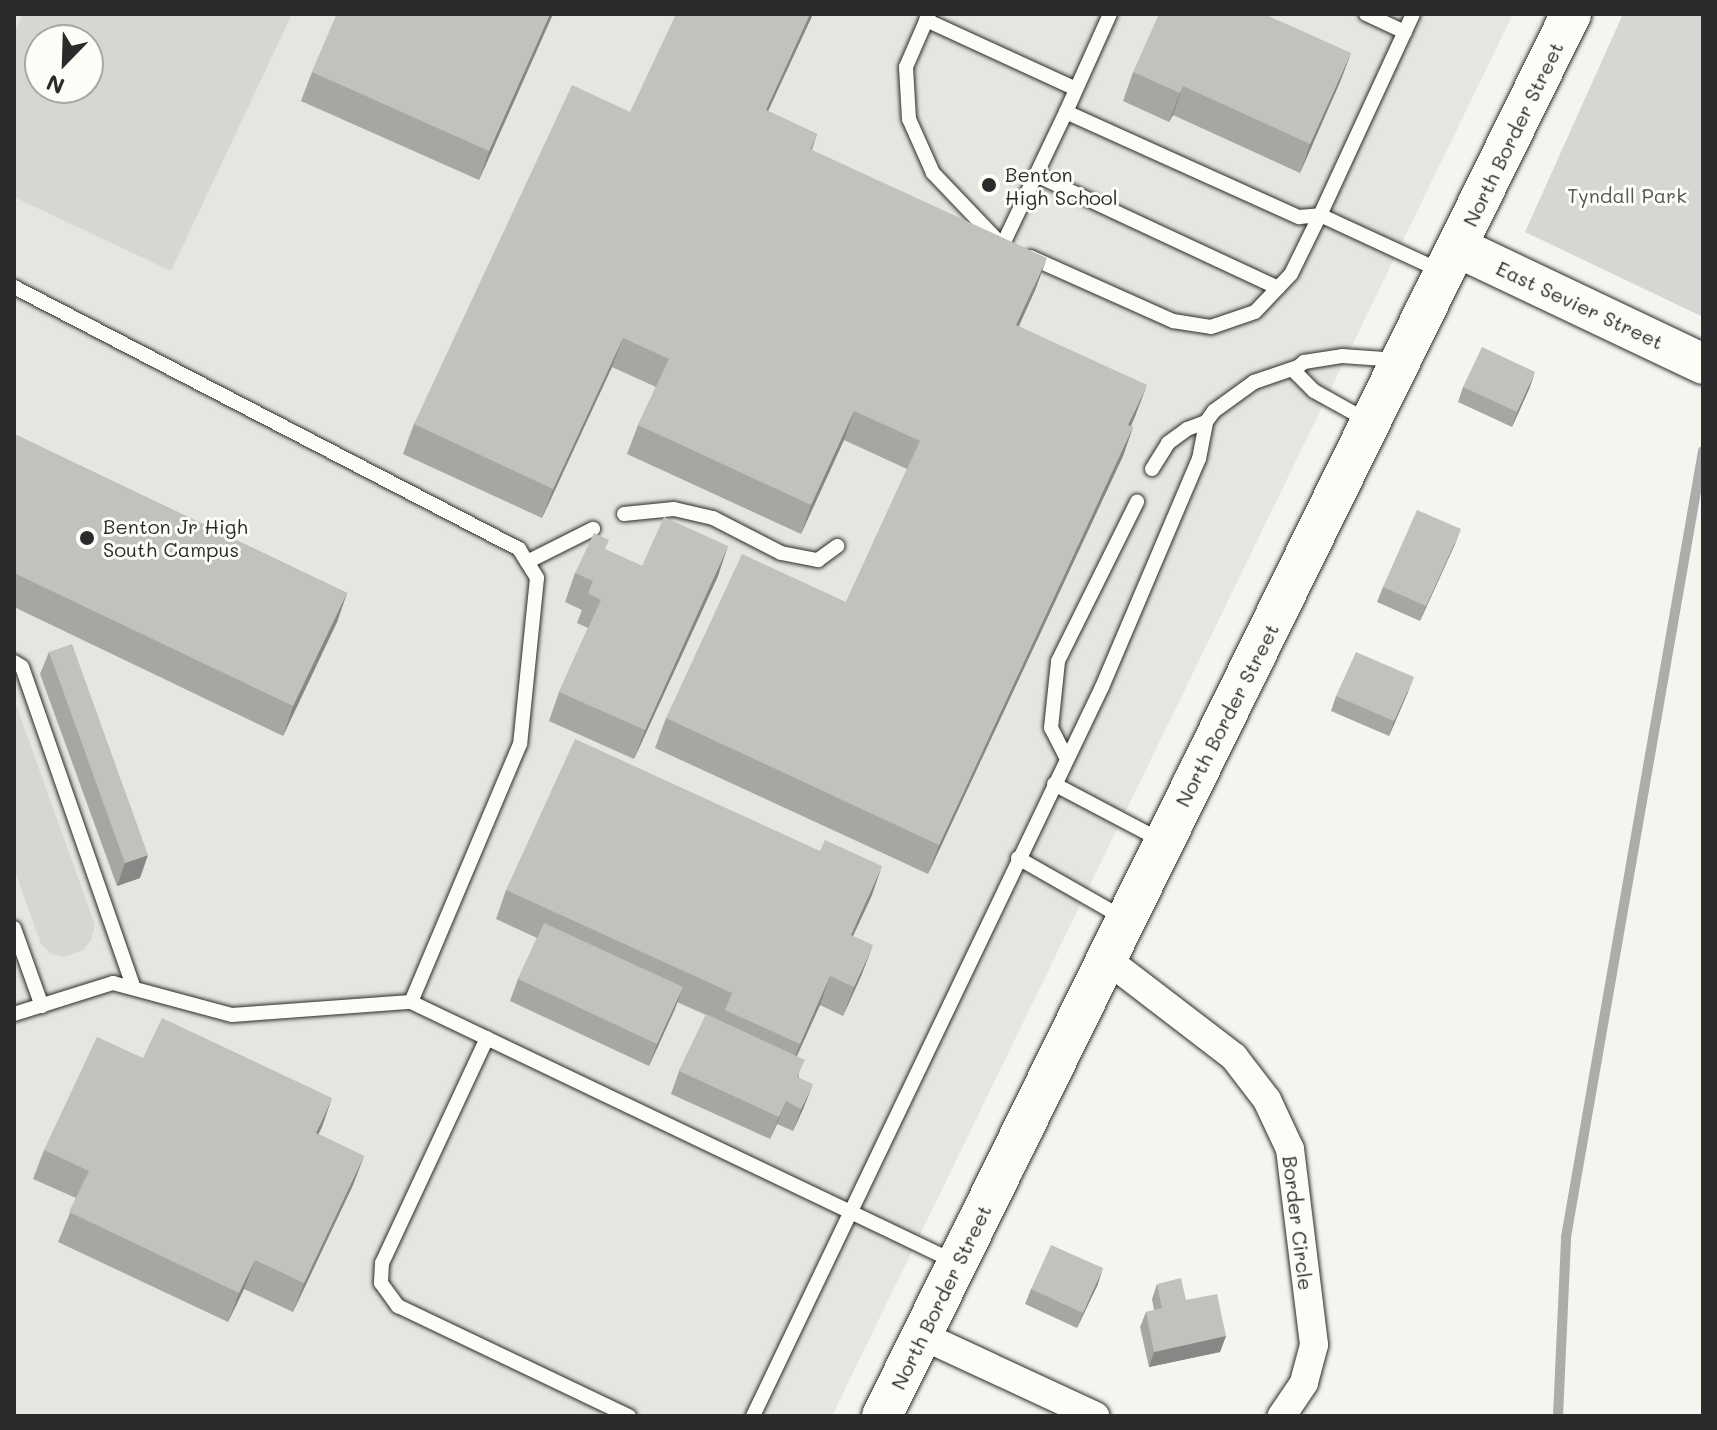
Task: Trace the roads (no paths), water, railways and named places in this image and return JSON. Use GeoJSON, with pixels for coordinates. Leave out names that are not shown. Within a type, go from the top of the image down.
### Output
{"type":"FeatureCollection","features":[{"type":"Feature","properties":{"kind":"street","name":"North Border Street"},"geometry":{"type":"LineString","coordinates":[[882,1416],[1571,14]]}},
{"type":"Feature","properties":{"kind":"street","name":"East Sevier Street"},"geometry":{"type":"LineString","coordinates":[[1451,260],[1703,364]]}},
{"type":"Feature","properties":{"kind":"street","name":"Border Circle"},"geometry":{"type":"LineString","coordinates":[[1105,958],[1234,1057],[1267,1100],[1290,1149],[1314,1345],[1304,1383],[1282,1416]]}},
{"type":"Feature","properties":{"kind":"street"},"geometry":{"type":"LineString","coordinates":[[923,1336],[1095,1416]]}},
{"type":"Feature","properties":{"kind":"lane"},"geometry":{"type":"LineString","coordinates":[[1003,244],[1110,14]]}},
{"type":"Feature","properties":{"kind":"lane"},"geometry":{"type":"LineString","coordinates":[[1366,14],[1405,32]]}},
{"type":"Feature","properties":{"kind":"lane"},"geometry":{"type":"LineString","coordinates":[[1076,89],[927,17],[906,67],[909,119],[933,173],[991,236],[1173,321],[1211,327],[1255,312],[1291,274],[1413,14]]}},
{"type":"Feature","properties":{"kind":"lane"},"geometry":{"type":"LineString","coordinates":[[1066,112],[1299,217],[1320,215],[1451,260]]}},
{"type":"Feature","properties":{"kind":"lane"},"geometry":{"type":"LineString","coordinates":[[1036,175],[1278,288]]}},
{"type":"Feature","properties":{"kind":"lane"},"geometry":{"type":"LineString","coordinates":[[14,287],[519,549],[537,578],[520,744],[411,1002]]}},
{"type":"Feature","properties":{"kind":"lane"},"geometry":{"type":"LineString","coordinates":[[753,1416],[1102,687],[1199,459],[1206,422],[1214,411],[1254,382],[1298,367],[1304,362],[1342,356],[1402,360]]}},
{"type":"Feature","properties":{"kind":"lane"},"geometry":{"type":"LineString","coordinates":[[1298,367],[1296,373],[1314,391],[1372,423]]}},
{"type":"Feature","properties":{"kind":"lane"},"geometry":{"type":"LineString","coordinates":[[1152,469],[1168,443],[1187,429],[1206,422]]}},
{"type":"Feature","properties":{"kind":"lane"},"geometry":{"type":"LineString","coordinates":[[1067,759],[1051,728],[1058,661],[1137,502]]}},
{"type":"Feature","properties":{"kind":"lane"},"geometry":{"type":"LineString","coordinates":[[624,514],[674,509],[713,518],[781,553],[818,560],[837,546]]}},
{"type":"Feature","properties":{"kind":"lane"},"geometry":{"type":"LineString","coordinates":[[527,562],[593,529]]}},
{"type":"Feature","properties":{"kind":"lane"},"geometry":{"type":"LineString","coordinates":[[14,662],[22,667],[134,988]]}},
{"type":"Feature","properties":{"kind":"lane"},"geometry":{"type":"LineString","coordinates":[[1054,784],[1164,842]]}},
{"type":"Feature","properties":{"kind":"lane"},"geometry":{"type":"LineString","coordinates":[[1018,858],[1125,919]]}},
{"type":"Feature","properties":{"kind":"lane"},"geometry":{"type":"LineString","coordinates":[[14,928],[42,1006]]}},
{"type":"Feature","properties":{"kind":"lane"},"geometry":{"type":"LineString","coordinates":[[14,1014],[113,983],[232,1015],[411,1002],[958,1263]]}},
{"type":"Feature","properties":{"kind":"lane"},"geometry":{"type":"LineString","coordinates":[[487,1038],[382,1263],[381,1283],[398,1306],[629,1416]]}},
{"type":"Feature","properties":{"kind":"waterway"},"geometry":{"type":"LineString","coordinates":[[1558,1416],[1566,1237],[1703,451]]}},
{"type":"Feature","properties":{"kind":"place","name":"Benton High School"},"geometry":{"type":"Point","coordinates":[989,185]}},
{"type":"Feature","properties":{"kind":"place","name":"Benton Jr High South Campus"},"geometry":{"type":"Point","coordinates":[87,538]}},
{"type":"Feature","properties":{"kind":"park label","name":"Tyndall Park"},"geometry":{"type":"Point","coordinates":[1627,195]}}]}
